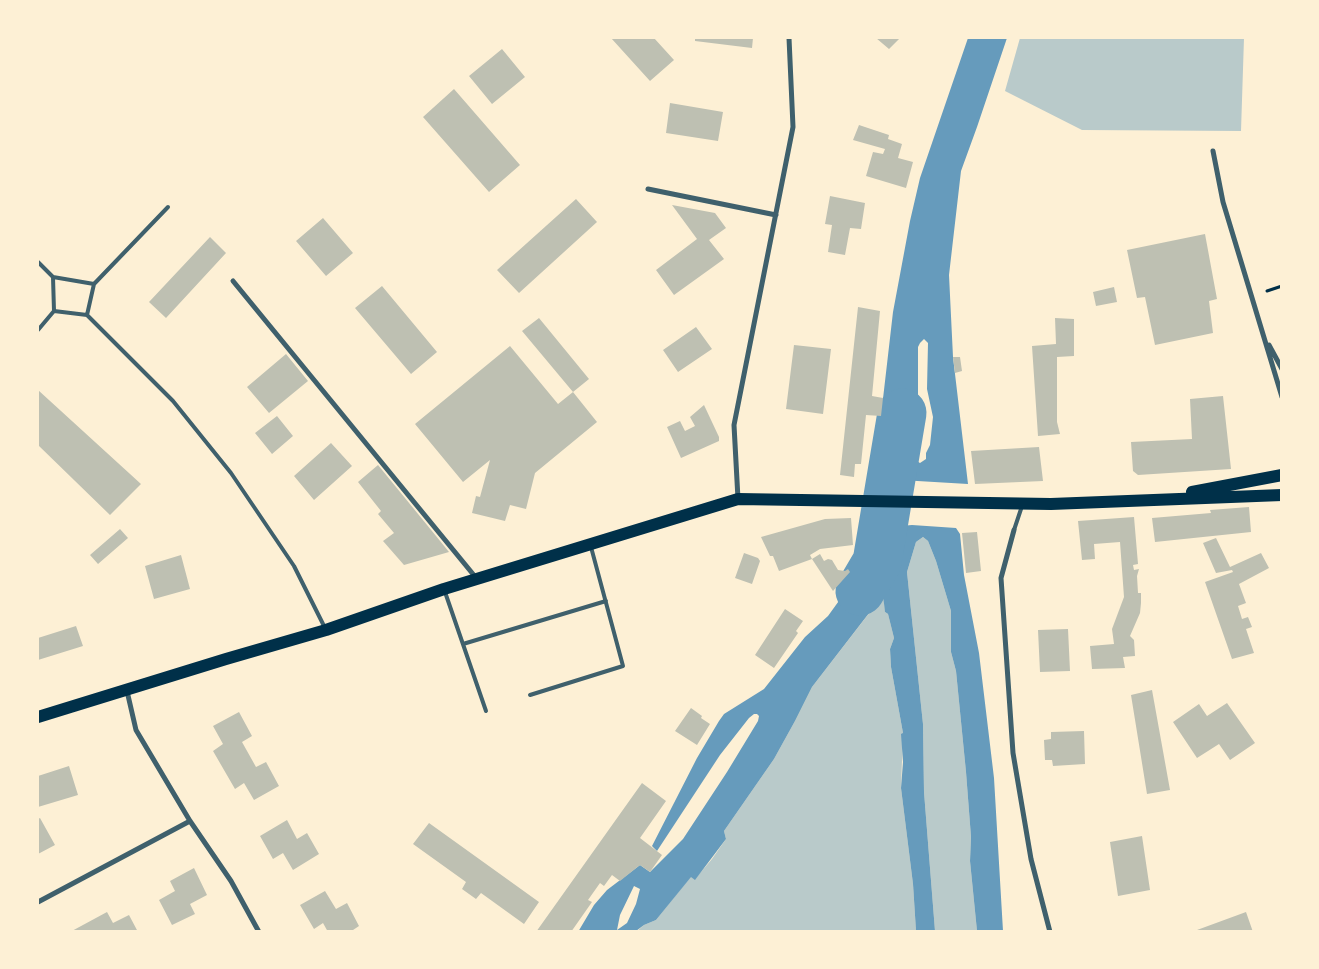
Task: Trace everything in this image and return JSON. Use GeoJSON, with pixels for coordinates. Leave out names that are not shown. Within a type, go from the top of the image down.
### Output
{"type":"FeatureCollection","features":[{"type":"Feature","properties":{"kind":"main road"},"geometry":{"type":"LineString","coordinates":[[1157,499],[1282,475]]}},
{"type":"Feature","properties":{"kind":"main road"},"geometry":{"type":"LineString","coordinates":[[38,717],[326,630],[477,579],[738,499],[1023,504],[1282,496]]}},
{"type":"Feature","properties":{"kind":"street"},"geometry":{"type":"LineString","coordinates":[[738,499],[734,425],[793,127],[789,38]]}},
{"type":"Feature","properties":{"kind":"street"},"geometry":{"type":"LineString","coordinates":[[1213,151],[1223,202],[1282,397]]}},
{"type":"Feature","properties":{"kind":"street"},"geometry":{"type":"LineString","coordinates":[[648,189],[776,215]]}},
{"type":"Feature","properties":{"kind":"street"},"geometry":{"type":"LineString","coordinates":[[233,281],[477,579]]}},
{"type":"Feature","properties":{"kind":"street"},"geometry":{"type":"LineString","coordinates":[[1264,336],[1282,369]]}},
{"type":"Feature","properties":{"kind":"street"},"geometry":{"type":"LineString","coordinates":[[1014,530],[1001,578],[1013,753],[1031,859],[1050,932]]}},
{"type":"Feature","properties":{"kind":"street"},"geometry":{"type":"LineString","coordinates":[[127,690],[136,730],[190,821],[231,881],[259,932]]}},
{"type":"Feature","properties":{"kind":"street"},"geometry":{"type":"LineString","coordinates":[[38,902],[190,821]]}},
{"type":"Feature","properties":{"kind":"lane"},"geometry":{"type":"LineString","coordinates":[[87,315],[94,284],[168,207]]}},
{"type":"Feature","properties":{"kind":"lane"},"geometry":{"type":"LineString","coordinates":[[38,262],[53,277],[94,284]]}},
{"type":"Feature","properties":{"kind":"lane"},"geometry":{"type":"LineString","coordinates":[[38,330],[54,310],[53,277]]}},
{"type":"Feature","properties":{"kind":"lane"},"geometry":{"type":"LineString","coordinates":[[54,310],[87,315],[173,402],[231,473],[294,566],[326,630]]}},
{"type":"Feature","properties":{"kind":"lane"},"geometry":{"type":"LineString","coordinates":[[1014,530],[1023,504]]}},
{"type":"Feature","properties":{"kind":"lane"},"geometry":{"type":"LineString","coordinates":[[530,695],[623,666],[590,545]]}},
{"type":"Feature","properties":{"kind":"lane"},"geometry":{"type":"LineString","coordinates":[[444,590],[486,710]]}},
{"type":"Feature","properties":{"kind":"lane"},"geometry":{"type":"LineString","coordinates":[[463,644],[606,601]]}},
{"type":"Feature","properties":{"kind":"shaded area"},"geometry":{"type":"Polygon","coordinates":[[[1020,38],[1244,38],[1241,131],[1082,130],[1005,91],[1020,38]]]}},
{"type":"Feature","properties":{"kind":"shaded area"},"geometry":{"type":"Polygon","coordinates":[[[923,537],[928,541],[936,561],[951,611],[951,652],[956,671],[966,772],[971,837],[970,861],[977,931],[935,931],[924,792],[923,724],[907,572],[916,542],[923,537]]]}},
{"type":"Feature","properties":{"kind":"shaded area"},"geometry":{"type":"Polygon","coordinates":[[[884,594],[885,612],[888,614],[894,638],[890,649],[891,667],[903,733],[901,788],[913,884],[916,931],[636,932],[644,925],[656,920],[691,876],[695,879],[712,859],[726,839],[724,831],[774,759],[812,687],[884,594]]]}},
{"type":"Feature","properties":{"kind":"water"},"geometry":{"type":"Polygon","coordinates":[[[968,38],[1007,38],[961,171],[949,275],[953,357],[968,484],[867,478],[881,416],[893,312],[920,178],[968,38]],[[924,339],[918,347],[918,411],[913,459],[920,463],[926,459],[926,453],[930,445],[933,417],[927,389],[928,343],[924,339]]]}},
{"type":"Feature","properties":{"kind":"water"},"geometry":{"type":"Polygon","coordinates":[[[912,525],[956,528],[960,534],[964,575],[979,653],[994,778],[1003,931],[977,931],[970,861],[971,837],[966,772],[956,671],[951,652],[951,611],[936,561],[928,541],[923,537],[916,542],[907,572],[923,724],[924,792],[935,931],[916,931],[913,884],[901,788],[903,762],[901,734],[903,733],[891,667],[890,649],[894,638],[888,614],[885,612],[883,595],[812,687],[774,759],[724,831],[726,839],[695,880],[691,877],[656,920],[636,931],[578,932],[594,905],[607,890],[640,865],[650,872],[683,839],[758,721],[759,716],[757,714],[749,718],[720,755],[657,851],[652,846],[697,758],[724,714],[764,689],[805,637],[828,616],[854,580],[865,529],[912,525]],[[634,886],[620,915],[617,930],[627,923],[636,904],[640,889],[634,886]]]}},
{"type":"Feature","properties":{"kind":"building"},"geometry":{"type":"Polygon","coordinates":[[[611,38],[654,38],[674,60],[650,81],[611,38]]]}},
{"type":"Feature","properties":{"kind":"building"},"geometry":{"type":"Polygon","coordinates":[[[695,38],[753,38],[752,48],[695,41],[695,38]]]}},
{"type":"Feature","properties":{"kind":"building"},"geometry":{"type":"Polygon","coordinates":[[[876,38],[900,38],[889,49],[876,38]]]}},
{"type":"Feature","properties":{"kind":"building"},"geometry":{"type":"Polygon","coordinates":[[[502,49],[525,77],[492,104],[469,76],[502,49]]]}},
{"type":"Feature","properties":{"kind":"building"},"geometry":{"type":"Polygon","coordinates":[[[454,89],[520,165],[489,192],[423,117],[454,89]]]}},
{"type":"Feature","properties":{"kind":"building"},"geometry":{"type":"Polygon","coordinates":[[[670,103],[723,112],[718,141],[666,133],[670,103]]]}},
{"type":"Feature","properties":{"kind":"building"},"geometry":{"type":"Polygon","coordinates":[[[859,125],[889,135],[888,139],[902,144],[898,158],[913,162],[906,188],[866,176],[873,152],[883,154],[885,149],[853,140],[859,125]]]}},
{"type":"Feature","properties":{"kind":"building"},"geometry":{"type":"Polygon","coordinates":[[[830,196],[865,203],[861,229],[850,228],[845,255],[828,252],[832,225],[825,224],[830,196]]]}},
{"type":"Feature","properties":{"kind":"building"},"geometry":{"type":"Polygon","coordinates":[[[576,199],[597,222],[519,293],[497,270],[576,199]]]}},
{"type":"Feature","properties":{"kind":"building"},"geometry":{"type":"Polygon","coordinates":[[[672,205],[715,213],[726,228],[709,240],[724,259],[674,295],[656,270],[697,239],[672,205]]]}},
{"type":"Feature","properties":{"kind":"building"},"geometry":{"type":"Polygon","coordinates":[[[323,218],[353,253],[326,276],[296,241],[323,218]]]}},
{"type":"Feature","properties":{"kind":"building"},"geometry":{"type":"Polygon","coordinates":[[[1205,234],[1217,299],[1209,301],[1213,333],[1155,345],[1145,297],[1137,298],[1127,250],[1205,234]]]}},
{"type":"Feature","properties":{"kind":"building"},"geometry":{"type":"Polygon","coordinates":[[[210,237],[226,253],[166,318],[149,302],[210,237]]]}},
{"type":"Feature","properties":{"kind":"building"},"geometry":{"type":"Polygon","coordinates":[[[382,286],[437,352],[411,374],[355,308],[382,286]]]}},
{"type":"Feature","properties":{"kind":"building"},"geometry":{"type":"Polygon","coordinates":[[[1114,287],[1117,302],[1096,306],[1093,292],[1114,287]]]}},
{"type":"Feature","properties":{"kind":"building"},"geometry":{"type":"Polygon","coordinates":[[[858,307],[880,311],[872,396],[883,398],[881,416],[866,415],[861,464],[855,464],[854,477],[840,475],[858,307]]]}},
{"type":"Feature","properties":{"kind":"building"},"geometry":{"type":"Polygon","coordinates":[[[539,318],[589,379],[573,392],[522,331],[539,318]]]}},
{"type":"Feature","properties":{"kind":"building"},"geometry":{"type":"Polygon","coordinates":[[[1055,318],[1074,319],[1074,356],[1057,357],[1057,422],[1060,434],[1038,436],[1032,346],[1056,344],[1055,318]]]}},
{"type":"Feature","properties":{"kind":"building"},"geometry":{"type":"Polygon","coordinates":[[[696,327],[712,349],[678,372],[663,350],[696,327]]]}},
{"type":"Feature","properties":{"kind":"building"},"geometry":{"type":"Polygon","coordinates":[[[794,345],[831,349],[823,414],[786,409],[794,345]]]}},
{"type":"Feature","properties":{"kind":"building"},"geometry":{"type":"Polygon","coordinates":[[[510,346],[558,404],[573,392],[597,422],[535,473],[526,509],[510,505],[505,521],[472,513],[476,496],[480,497],[490,460],[463,482],[415,424],[510,346]]]}},
{"type":"Feature","properties":{"kind":"building"},"geometry":{"type":"Polygon","coordinates":[[[286,354],[308,381],[269,413],[247,387],[286,354]]]}},
{"type":"Feature","properties":{"kind":"building"},"geometry":{"type":"Polygon","coordinates":[[[953,357],[960,357],[962,371],[955,373],[953,357]]]}},
{"type":"Feature","properties":{"kind":"building"},"geometry":{"type":"Polygon","coordinates":[[[38,390],[141,484],[110,515],[38,445],[38,390]]]}},
{"type":"Feature","properties":{"kind":"building"},"geometry":{"type":"Polygon","coordinates":[[[1223,396],[1231,469],[1138,475],[1133,471],[1131,442],[1192,439],[1190,399],[1223,396]]]}},
{"type":"Feature","properties":{"kind":"building"},"geometry":{"type":"Polygon","coordinates":[[[704,405],[719,437],[719,441],[681,458],[667,427],[680,421],[685,431],[695,426],[690,417],[704,405]]]}},
{"type":"Feature","properties":{"kind":"building"},"geometry":{"type":"Polygon","coordinates":[[[277,416],[293,436],[272,454],[255,433],[277,416]]]}},
{"type":"Feature","properties":{"kind":"building"},"geometry":{"type":"Polygon","coordinates":[[[331,443],[352,466],[314,500],[294,476],[331,443]]]}},
{"type":"Feature","properties":{"kind":"building"},"geometry":{"type":"Polygon","coordinates":[[[1039,447],[1043,481],[975,484],[971,451],[1039,447]]]}},
{"type":"Feature","properties":{"kind":"building"},"geometry":{"type":"Polygon","coordinates":[[[378,465],[449,552],[404,565],[383,541],[394,533],[378,514],[381,511],[358,482],[378,465]]]}},
{"type":"Feature","properties":{"kind":"building"},"geometry":{"type":"Polygon","coordinates":[[[1249,507],[1251,532],[1155,542],[1152,518],[1211,513],[1210,510],[1249,507]]]}},
{"type":"Feature","properties":{"kind":"building"},"geometry":{"type":"Polygon","coordinates":[[[1134,517],[1138,564],[1133,565],[1134,570],[1139,569],[1137,576],[1138,593],[1141,593],[1140,613],[1130,636],[1134,640],[1135,656],[1123,657],[1125,668],[1092,669],[1090,646],[1114,644],[1112,629],[1124,597],[1120,542],[1094,544],[1095,559],[1082,560],[1078,521],[1134,517]]]}},
{"type":"Feature","properties":{"kind":"building"},"geometry":{"type":"Polygon","coordinates":[[[851,518],[853,545],[820,549],[810,555],[812,559],[779,571],[773,556],[770,556],[761,537],[825,519],[851,518]]]}},
{"type":"Feature","properties":{"kind":"building"},"geometry":{"type":"Polygon","coordinates":[[[120,529],[128,538],[98,564],[90,555],[120,529]]]}},
{"type":"Feature","properties":{"kind":"building"},"geometry":{"type":"Polygon","coordinates":[[[977,532],[981,571],[966,573],[962,533],[977,532]]]}},
{"type":"Feature","properties":{"kind":"building"},"geometry":{"type":"Polygon","coordinates":[[[1216,538],[1230,567],[1261,553],[1269,568],[1239,584],[1246,603],[1238,606],[1242,619],[1248,617],[1252,627],[1246,629],[1254,653],[1232,659],[1205,582],[1233,572],[1232,570],[1216,573],[1203,543],[1216,538]]]}},
{"type":"Feature","properties":{"kind":"building"},"geometry":{"type":"Polygon","coordinates":[[[744,553],[758,558],[760,561],[752,584],[735,578],[744,553]]]}},
{"type":"Feature","properties":{"kind":"building"},"geometry":{"type":"Polygon","coordinates":[[[820,554],[824,561],[832,560],[838,570],[845,571],[848,569],[850,572],[833,591],[812,559],[820,554]]]}},
{"type":"Feature","properties":{"kind":"building"},"geometry":{"type":"Polygon","coordinates":[[[181,555],[190,589],[154,599],[145,566],[181,555]]]}},
{"type":"Feature","properties":{"kind":"building"},"geometry":{"type":"Polygon","coordinates":[[[785,609],[803,621],[796,631],[798,633],[774,668],[755,655],[785,609]]]}},
{"type":"Feature","properties":{"kind":"building"},"geometry":{"type":"Polygon","coordinates":[[[76,626],[83,646],[38,660],[38,638],[76,626]]]}},
{"type":"Feature","properties":{"kind":"building"},"geometry":{"type":"Polygon","coordinates":[[[1068,629],[1070,671],[1040,672],[1038,630],[1068,629]]]}},
{"type":"Feature","properties":{"kind":"building"},"geometry":{"type":"Polygon","coordinates":[[[1152,690],[1170,790],[1147,794],[1131,695],[1152,690]]]}},
{"type":"Feature","properties":{"kind":"building"},"geometry":{"type":"Polygon","coordinates":[[[1227,703],[1255,743],[1230,760],[1219,744],[1197,758],[1173,722],[1199,704],[1207,716],[1227,703]]]}},
{"type":"Feature","properties":{"kind":"building"},"geometry":{"type":"Polygon","coordinates":[[[691,708],[710,724],[697,745],[675,731],[691,708]]]}},
{"type":"Feature","properties":{"kind":"building"},"geometry":{"type":"Polygon","coordinates":[[[239,712],[252,736],[242,742],[256,767],[266,762],[279,786],[254,800],[244,783],[235,789],[213,751],[223,744],[213,726],[239,712]]]}},
{"type":"Feature","properties":{"kind":"building"},"geometry":{"type":"Polygon","coordinates":[[[1084,731],[1085,764],[1053,766],[1052,760],[1045,760],[1044,740],[1051,739],[1051,732],[1084,731]]]}},
{"type":"Feature","properties":{"kind":"building"},"geometry":{"type":"Polygon","coordinates":[[[69,766],[78,795],[38,807],[38,776],[69,766]]]}},
{"type":"Feature","properties":{"kind":"building"},"geometry":{"type":"Polygon","coordinates":[[[642,783],[666,801],[640,838],[662,855],[650,872],[640,865],[620,881],[612,875],[604,886],[600,883],[588,900],[592,902],[571,932],[536,932],[642,783]]]}},
{"type":"Feature","properties":{"kind":"building"},"geometry":{"type":"Polygon","coordinates":[[[40,818],[55,845],[38,854],[38,819],[40,818]]]}},
{"type":"Feature","properties":{"kind":"building"},"geometry":{"type":"Polygon","coordinates":[[[287,820],[297,839],[307,833],[319,854],[293,870],[283,853],[273,859],[260,836],[287,820]]]}},
{"type":"Feature","properties":{"kind":"building"},"geometry":{"type":"Polygon","coordinates":[[[429,823],[539,902],[524,924],[481,893],[476,899],[462,889],[466,882],[413,844],[429,823]]]}},
{"type":"Feature","properties":{"kind":"building"},"geometry":{"type":"Polygon","coordinates":[[[1142,836],[1150,890],[1118,896],[1110,842],[1142,836]]]}},
{"type":"Feature","properties":{"kind":"building"},"geometry":{"type":"Polygon","coordinates":[[[194,868],[207,895],[190,904],[195,914],[172,925],[159,900],[175,891],[170,881],[194,868]]]}},
{"type":"Feature","properties":{"kind":"building"},"geometry":{"type":"Polygon","coordinates":[[[325,891],[336,909],[347,903],[359,926],[350,932],[328,932],[323,923],[314,929],[300,905],[325,891]]]}},
{"type":"Feature","properties":{"kind":"building"},"geometry":{"type":"Polygon","coordinates":[[[107,912],[113,923],[129,915],[138,932],[70,932],[107,912]]]}},
{"type":"Feature","properties":{"kind":"building"},"geometry":{"type":"Polygon","coordinates":[[[1246,912],[1253,932],[1198,932],[1197,930],[1246,912]]]}},
{"type":"Feature","properties":{"kind":"waterway"},"geometry":{"type":"LineString","coordinates":[[860,591],[877,562],[902,413]]}}]}
